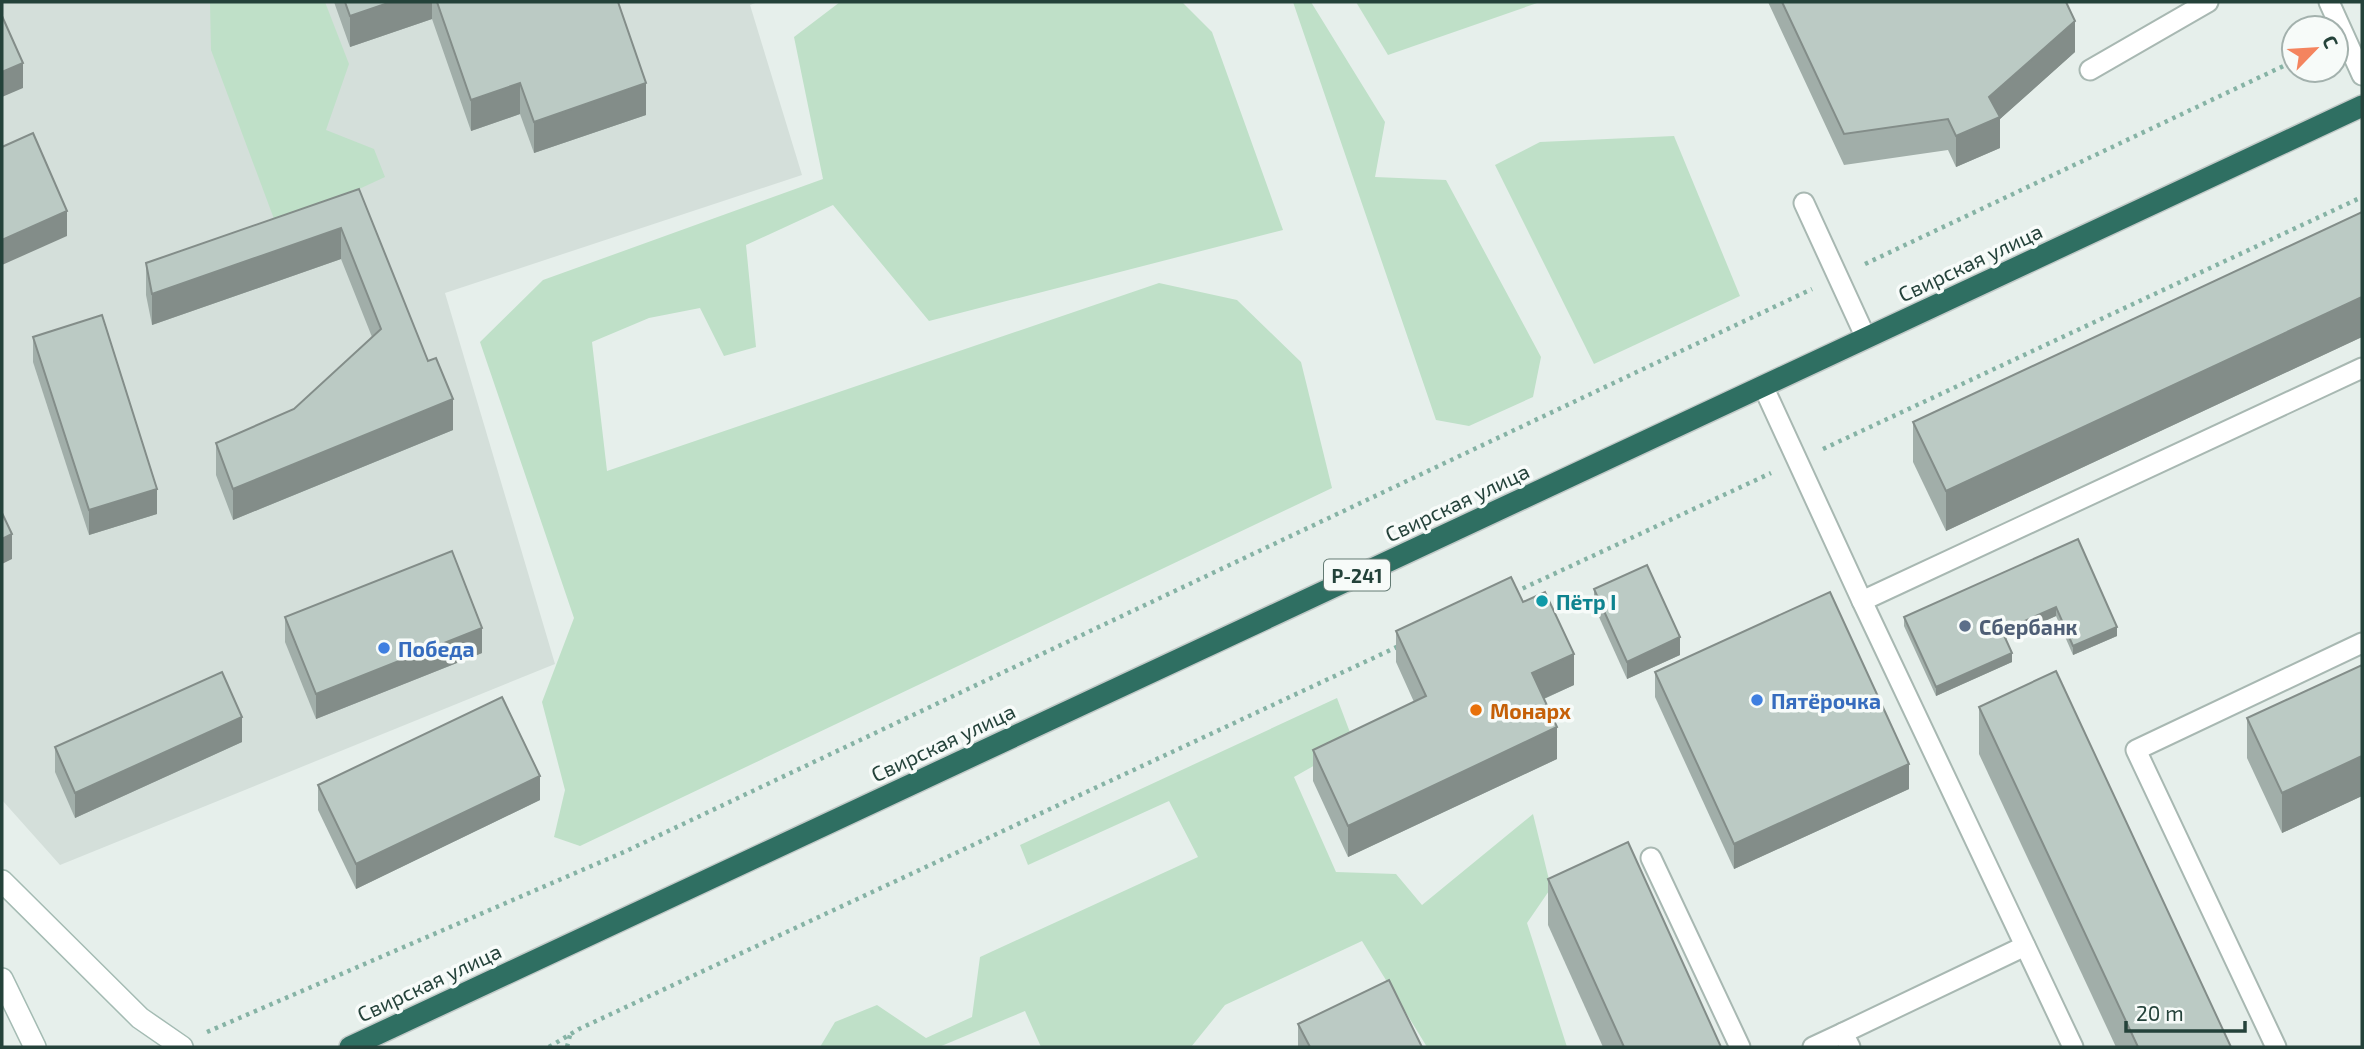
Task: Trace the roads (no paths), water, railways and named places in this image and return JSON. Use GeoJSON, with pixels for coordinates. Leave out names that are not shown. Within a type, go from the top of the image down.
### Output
{"type":"FeatureCollection","features":[{"type":"Feature","properties":{"kind":"highway","name":"Свирская улица"},"geometry":{"type":"LineString","coordinates":[[348,1046],[2362,106]]}},
{"type":"Feature","properties":{"kind":"main road"},"geometry":{"type":"LineString","coordinates":[[2,881],[139,1018],[180,1046]]}},
{"type":"Feature","properties":{"kind":"main road"},"geometry":{"type":"LineString","coordinates":[[3,984],[35,1047]]}},
{"type":"Feature","properties":{"kind":"lane"},"geometry":{"type":"LineString","coordinates":[[2090,70],[2208,2]]}},
{"type":"Feature","properties":{"kind":"lane"},"geometry":{"type":"LineString","coordinates":[[2329,2],[2362,75]]}},
{"type":"Feature","properties":{"kind":"lane"},"geometry":{"type":"LineString","coordinates":[[1804,203],[1866,338]]}},
{"type":"Feature","properties":{"kind":"lane"},"geometry":{"type":"LineString","coordinates":[[1862,601],[2362,368]]}},
{"type":"Feature","properties":{"kind":"lane"},"geometry":{"type":"LineString","coordinates":[[1763,386],[2073,1047]]}},
{"type":"Feature","properties":{"kind":"lane"},"geometry":{"type":"LineString","coordinates":[[2276,1047],[2136,750],[2362,643]]}},
{"type":"Feature","properties":{"kind":"lane"},"geometry":{"type":"LineString","coordinates":[[1651,858],[1740,1047]]}},
{"type":"Feature","properties":{"kind":"lane"},"geometry":{"type":"LineString","coordinates":[[1813,1047],[1846,1040],[2025,946]]}},
{"type":"Feature","properties":{"kind":"place","name":"Пётр I"},"geometry":{"type":"Point","coordinates":[1542,601]}},
{"type":"Feature","properties":{"kind":"place","name":"Сбербанк"},"geometry":{"type":"Point","coordinates":[1965,626]}},
{"type":"Feature","properties":{"kind":"place","name":"Победа"},"geometry":{"type":"Point","coordinates":[384,648]}},
{"type":"Feature","properties":{"kind":"place","name":"Пятёрочка"},"geometry":{"type":"Point","coordinates":[1757,700]}},
{"type":"Feature","properties":{"kind":"place","name":"Монарх"},"geometry":{"type":"Point","coordinates":[1476,710]}}]}
